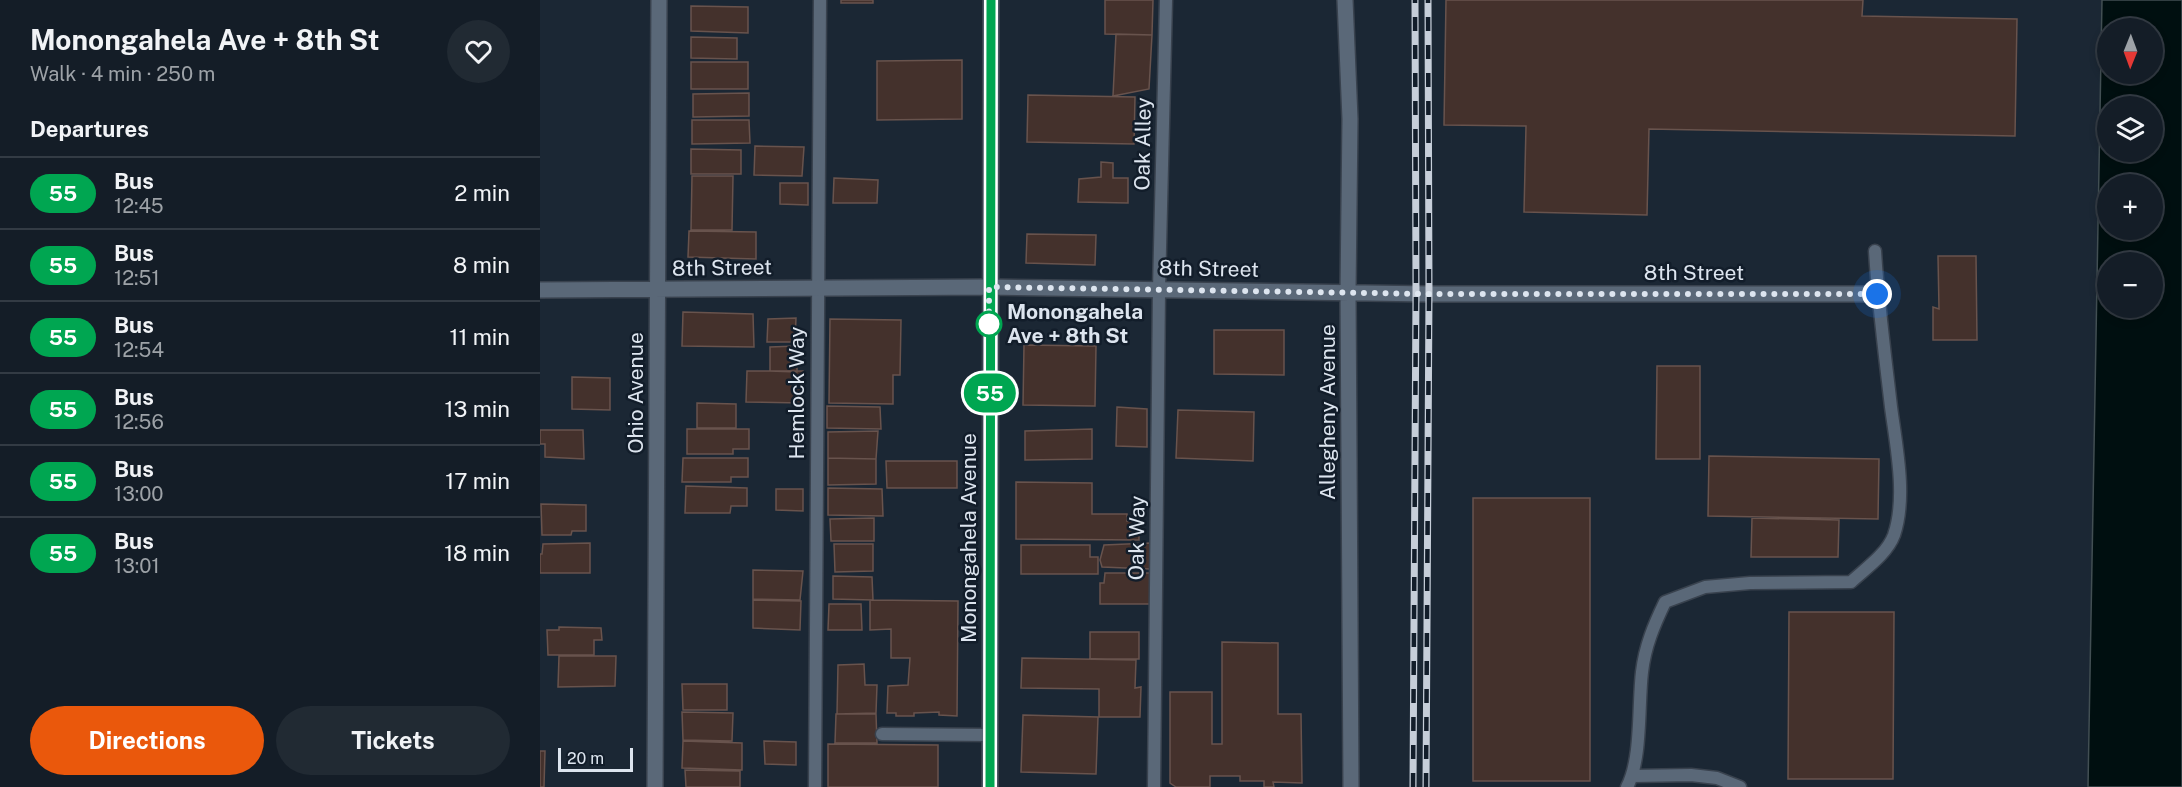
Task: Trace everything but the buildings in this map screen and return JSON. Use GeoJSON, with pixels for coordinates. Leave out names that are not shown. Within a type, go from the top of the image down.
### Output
{"type":"FeatureCollection","features":[{"type":"Feature","properties":{"kind":"street","name":"Ohio Avenue"},"geometry":{"type":"LineString","coordinates":[[655,787],[659,0]]}},
{"type":"Feature","properties":{"kind":"street","name":"Monongahela Avenue"},"geometry":{"type":"LineString","coordinates":[[990,787],[991,0]]}},
{"type":"Feature","properties":{"kind":"street","name":"Allegheny Avenue"},"geometry":{"type":"LineString","coordinates":[[1345,0],[1350,119],[1348,292],[1350,787]]}},
{"type":"Feature","properties":{"kind":"street","name":"8th Street"},"geometry":{"type":"LineString","coordinates":[[540,290],[989,287],[1348,292],[1877,294]]}},
{"type":"Feature","properties":{"kind":"lane","name":"Hemlock Way"},"geometry":{"type":"LineString","coordinates":[[815,787],[820,0]]}},
{"type":"Feature","properties":{"kind":"lane","name":"Oak Alley"},"geometry":{"type":"LineString","coordinates":[[1159,289],[1166,0]]}},
{"type":"Feature","properties":{"kind":"lane"},"geometry":{"type":"LineString","coordinates":[[1740,787],[1717,778],[1691,775],[1630,782],[1640,717],[1642,672],[1649,634],[1665,602],[1705,586],[1851,582],[1880,556],[1894,536],[1899,507],[1899,474],[1877,294],[1875,251]]}},
{"type":"Feature","properties":{"kind":"lane","name":"Oak Way"},"geometry":{"type":"LineString","coordinates":[[1154,787],[1159,289]]}},
{"type":"Feature","properties":{"kind":"lane"},"geometry":{"type":"LineString","coordinates":[[882,734],[990,735]]}},
{"type":"Feature","properties":{"kind":"shaded area"},"geometry":{"type":"Polygon","coordinates":[[[2102,0],[2182,0],[2182,787],[2088,787],[2097,281],[2097,318],[2163,318],[2163,252],[2098,252],[2098,240],[2163,240],[2163,174],[2099,174],[2099,162],[2163,162],[2163,96],[2100,96],[2101,84],[2163,84],[2163,18],[2102,18],[2102,0]]]}},
{"type":"Feature","properties":{"kind":"railway"},"geometry":{"type":"LineString","coordinates":[[1413,787],[1415,0]]}},
{"type":"Feature","properties":{"kind":"railway"},"geometry":{"type":"LineString","coordinates":[[1426,787],[1428,0]]}},
{"type":"Feature","properties":{"kind":"bus line","name":"55"},"geometry":{"type":"LineString","coordinates":[[990,787],[991,0]]}},
{"type":"Feature","properties":{"kind":"place","name":"Monongahela Ave + 8th St"},"geometry":{"type":"Point","coordinates":[989,324]}},
{"type":"Feature","properties":{"kind":"route"},"geometry":{"type":"LineString","coordinates":[[989,324],[989,334],[989,287],[1430,294],[1877,294]]}}]}
